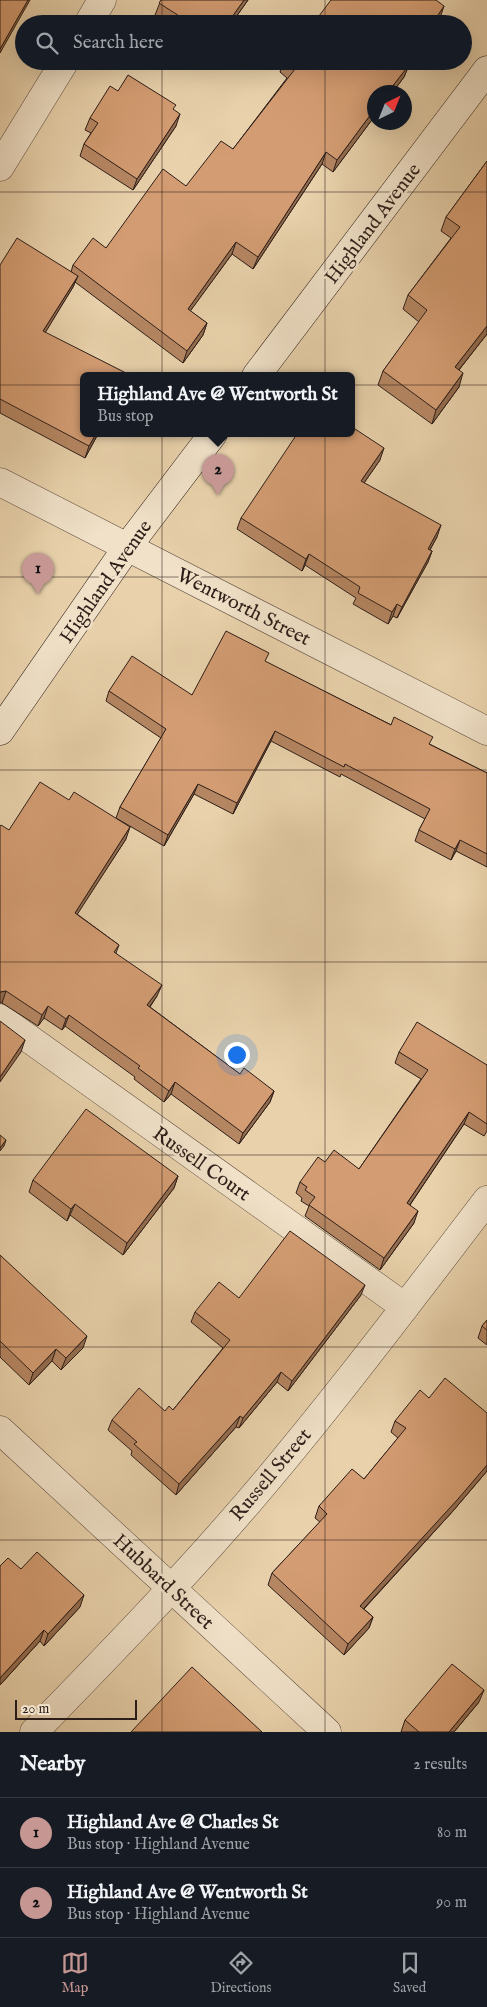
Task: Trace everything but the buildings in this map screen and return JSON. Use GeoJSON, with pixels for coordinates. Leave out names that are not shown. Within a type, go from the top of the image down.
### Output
{"type":"FeatureCollection","features":[{"type":"Feature","properties":{"kind":"street"},"geometry":{"type":"LineString","coordinates":[[93,15],[102,0]]}},
{"type":"Feature","properties":{"kind":"street"},"geometry":{"type":"LineString","coordinates":[[0,167],[59,70]]}},
{"type":"Feature","properties":{"kind":"street","name":"Highland Avenue"},"geometry":{"type":"LineString","coordinates":[[259,372],[487,70]]}},
{"type":"Feature","properties":{"kind":"street","name":"Highland Avenue"},"geometry":{"type":"LineString","coordinates":[[0,731],[128,546],[211,437]]}},
{"type":"Feature","properties":{"kind":"street","name":"Wentworth Street"},"geometry":{"type":"LineString","coordinates":[[0,482],[128,546],[487,732]]}},
{"type":"Feature","properties":{"kind":"street","name":"Russell Court"},"geometry":{"type":"LineString","coordinates":[[0,1018],[405,1307]]}},
{"type":"Feature","properties":{"kind":"street","name":"Russell Street"},"geometry":{"type":"LineString","coordinates":[[34,1732],[172,1588],[246,1505],[405,1307],[487,1200]]}},
{"type":"Feature","properties":{"kind":"street","name":"Hubbard Street"},"geometry":{"type":"LineString","coordinates":[[0,1430],[328,1732]]}},
{"type":"Feature","properties":{"kind":"place","name":"Highland Ave @ Wentworth St"},"geometry":{"type":"Point","coordinates":[218,495]}},
{"type":"Feature","properties":{"kind":"place","name":"Highland Ave @ Charles St"},"geometry":{"type":"Point","coordinates":[38,594]}}]}
